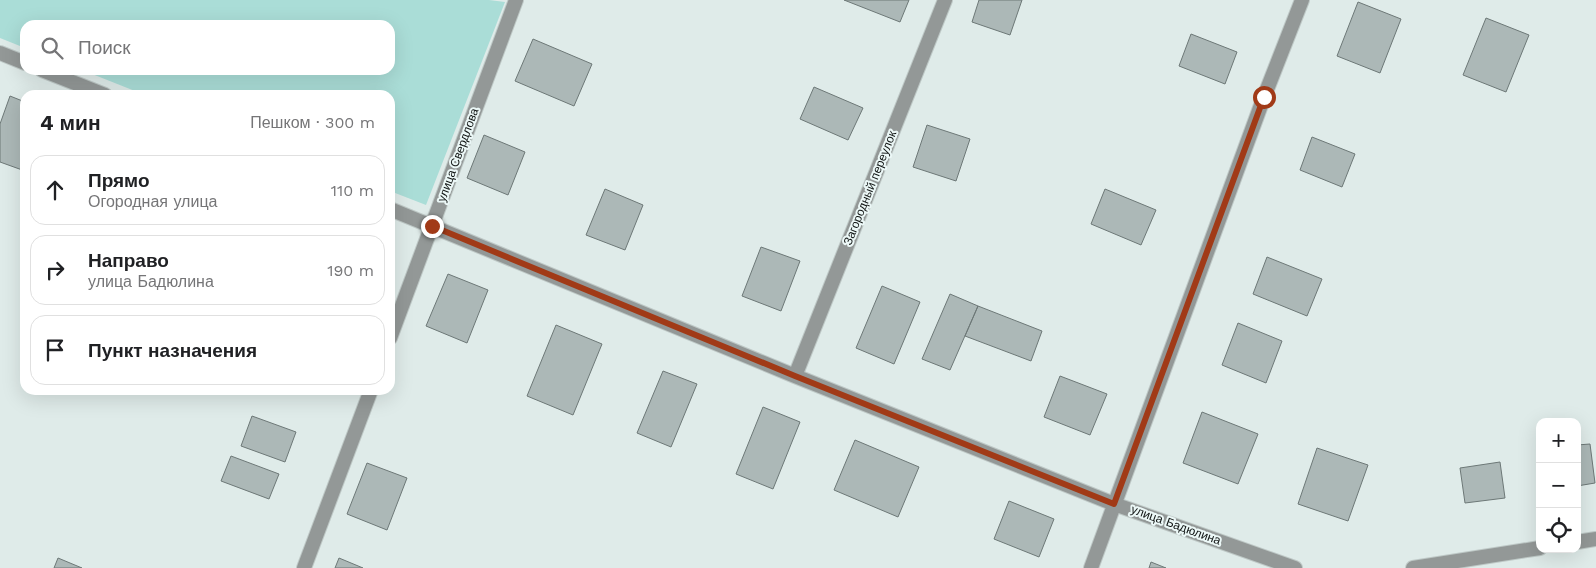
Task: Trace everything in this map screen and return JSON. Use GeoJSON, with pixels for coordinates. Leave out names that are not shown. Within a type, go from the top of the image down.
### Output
{"type":"FeatureCollection","features":[{"type":"Feature","properties":{"kind":"street","name":"улица Свердлова"},"geometry":{"type":"LineString","coordinates":[[395,325],[516,0]]}},
{"type":"Feature","properties":{"kind":"street","name":"Загородный переулок"},"geometry":{"type":"LineString","coordinates":[[795,376],[945,0]]}},
{"type":"Feature","properties":{"kind":"street"},"geometry":{"type":"LineString","coordinates":[[1091,568],[1264,97],[1302,0]]}},
{"type":"Feature","properties":{"kind":"street"},"geometry":{"type":"LineString","coordinates":[[0,53],[20,61]]}},
{"type":"Feature","properties":{"kind":"street"},"geometry":{"type":"LineString","coordinates":[[55,75],[92,90]]}},
{"type":"Feature","properties":{"kind":"street","name":"улица Бадюлина"},"geometry":{"type":"LineString","coordinates":[[395,211],[795,376],[1114,504],[1295,568]]}},
{"type":"Feature","properties":{"kind":"street"},"geometry":{"type":"LineString","coordinates":[[304,568],[369,395]]}},
{"type":"Feature","properties":{"kind":"street"},"geometry":{"type":"LineString","coordinates":[[1581,541],[1596,539]]}},
{"type":"Feature","properties":{"kind":"street"},"geometry":{"type":"LineString","coordinates":[[1413,568],[1536,549]]}},
{"type":"Feature","properties":{"kind":"shaded area"},"geometry":{"type":"Polygon","coordinates":[[[0,0],[489,0],[505,2],[426,205],[395,193],[395,90],[132,90],[95,75],[395,75],[395,20],[20,20],[20,46],[0,38],[0,0]]]}},
{"type":"Feature","properties":{"kind":"building"},"geometry":{"type":"Polygon","coordinates":[[[844,0],[909,0],[900,22],[844,0]]]}},
{"type":"Feature","properties":{"kind":"building"},"geometry":{"type":"Polygon","coordinates":[[[979,0],[1022,0],[1010,35],[972,22],[979,0]]]}},
{"type":"Feature","properties":{"kind":"building"},"geometry":{"type":"Polygon","coordinates":[[[1358,2],[1401,19],[1380,73],[1337,56],[1358,2]]]}},
{"type":"Feature","properties":{"kind":"building"},"geometry":{"type":"Polygon","coordinates":[[[1486,18],[1529,35],[1506,92],[1463,75],[1486,18]]]}},
{"type":"Feature","properties":{"kind":"building"},"geometry":{"type":"Polygon","coordinates":[[[1191,34],[1237,52],[1225,84],[1179,66],[1191,34]]]}},
{"type":"Feature","properties":{"kind":"building"},"geometry":{"type":"Polygon","coordinates":[[[533,39],[592,64],[574,106],[515,81],[533,39]]]}},
{"type":"Feature","properties":{"kind":"building"},"geometry":{"type":"Polygon","coordinates":[[[814,87],[863,108],[848,140],[800,119],[814,87]]]}},
{"type":"Feature","properties":{"kind":"building"},"geometry":{"type":"Polygon","coordinates":[[[10,96],[20,100],[20,169],[0,162],[0,124],[10,96]]]}},
{"type":"Feature","properties":{"kind":"building"},"geometry":{"type":"Polygon","coordinates":[[[927,125],[970,139],[956,181],[913,167],[927,125]]]}},
{"type":"Feature","properties":{"kind":"building"},"geometry":{"type":"Polygon","coordinates":[[[484,135],[525,152],[508,195],[467,178],[484,135]]]}},
{"type":"Feature","properties":{"kind":"building"},"geometry":{"type":"Polygon","coordinates":[[[1312,137],[1355,154],[1342,187],[1300,170],[1312,137]]]}},
{"type":"Feature","properties":{"kind":"building"},"geometry":{"type":"Polygon","coordinates":[[[605,189],[643,205],[625,250],[586,235],[605,189]]]}},
{"type":"Feature","properties":{"kind":"building"},"geometry":{"type":"Polygon","coordinates":[[[1105,189],[1156,210],[1141,245],[1091,224],[1105,189]]]}},
{"type":"Feature","properties":{"kind":"building"},"geometry":{"type":"Polygon","coordinates":[[[761,247],[800,261],[781,311],[742,296],[761,247]]]}},
{"type":"Feature","properties":{"kind":"building"},"geometry":{"type":"Polygon","coordinates":[[[1267,257],[1322,279],[1307,316],[1253,294],[1267,257]]]}},
{"type":"Feature","properties":{"kind":"building"},"geometry":{"type":"Polygon","coordinates":[[[448,274],[488,290],[467,343],[426,326],[448,274]]]}},
{"type":"Feature","properties":{"kind":"building"},"geometry":{"type":"Polygon","coordinates":[[[882,286],[920,302],[894,364],[856,348],[882,286]]]}},
{"type":"Feature","properties":{"kind":"building"},"geometry":{"type":"Polygon","coordinates":[[[950,294],[978,306],[950,370],[922,359],[950,294]]]}},
{"type":"Feature","properties":{"kind":"building"},"geometry":{"type":"Polygon","coordinates":[[[978,306],[1042,331],[1031,361],[965,336],[978,306]]]}},
{"type":"Feature","properties":{"kind":"building"},"geometry":{"type":"Polygon","coordinates":[[[1238,323],[1282,341],[1266,383],[1222,365],[1238,323]]]}},
{"type":"Feature","properties":{"kind":"building"},"geometry":{"type":"Polygon","coordinates":[[[556,325],[602,344],[573,415],[527,396],[556,325]]]}},
{"type":"Feature","properties":{"kind":"building"},"geometry":{"type":"Polygon","coordinates":[[[663,371],[697,384],[671,447],[637,433],[663,371]]]}},
{"type":"Feature","properties":{"kind":"building"},"geometry":{"type":"Polygon","coordinates":[[[1060,376],[1107,394],[1090,435],[1044,417],[1060,376]]]}},
{"type":"Feature","properties":{"kind":"building"},"geometry":{"type":"Polygon","coordinates":[[[763,407],[800,422],[773,489],[736,474],[763,407]]]}},
{"type":"Feature","properties":{"kind":"building"},"geometry":{"type":"Polygon","coordinates":[[[1202,412],[1258,434],[1238,484],[1183,463],[1202,412]]]}},
{"type":"Feature","properties":{"kind":"building"},"geometry":{"type":"Polygon","coordinates":[[[252,416],[296,432],[285,462],[241,446],[252,416]]]}},
{"type":"Feature","properties":{"kind":"building"},"geometry":{"type":"Polygon","coordinates":[[[855,440],[919,467],[898,517],[834,490],[855,440]]]}},
{"type":"Feature","properties":{"kind":"building"},"geometry":{"type":"Polygon","coordinates":[[[1590,444],[1595,483],[1581,485],[1581,445],[1590,444]]]}},
{"type":"Feature","properties":{"kind":"building"},"geometry":{"type":"Polygon","coordinates":[[[1317,448],[1368,465],[1348,521],[1298,504],[1317,448]]]}},
{"type":"Feature","properties":{"kind":"building"},"geometry":{"type":"Polygon","coordinates":[[[231,456],[279,474],[269,499],[221,481],[231,456]]]}},
{"type":"Feature","properties":{"kind":"building"},"geometry":{"type":"Polygon","coordinates":[[[1500,462],[1505,498],[1465,503],[1460,468],[1500,462]]]}},
{"type":"Feature","properties":{"kind":"building"},"geometry":{"type":"Polygon","coordinates":[[[367,463],[407,478],[387,530],[347,514],[367,463]]]}},
{"type":"Feature","properties":{"kind":"building"},"geometry":{"type":"Polygon","coordinates":[[[1009,501],[1054,519],[1039,557],[994,539],[1009,501]]]}},
{"type":"Feature","properties":{"kind":"building"},"geometry":{"type":"Polygon","coordinates":[[[58,558],[82,568],[54,568],[58,558]]]}},
{"type":"Feature","properties":{"kind":"building"},"geometry":{"type":"Polygon","coordinates":[[[339,558],[363,568],[335,568],[339,558]]]}},
{"type":"Feature","properties":{"kind":"building"},"geometry":{"type":"Polygon","coordinates":[[[1151,562],[1166,568],[1149,568],[1151,562]]]}},
{"type":"Feature","properties":{"kind":"route"},"geometry":{"type":"LineString","coordinates":[[432,226],[795,376],[1114,504],[1264,97]]}}]}
